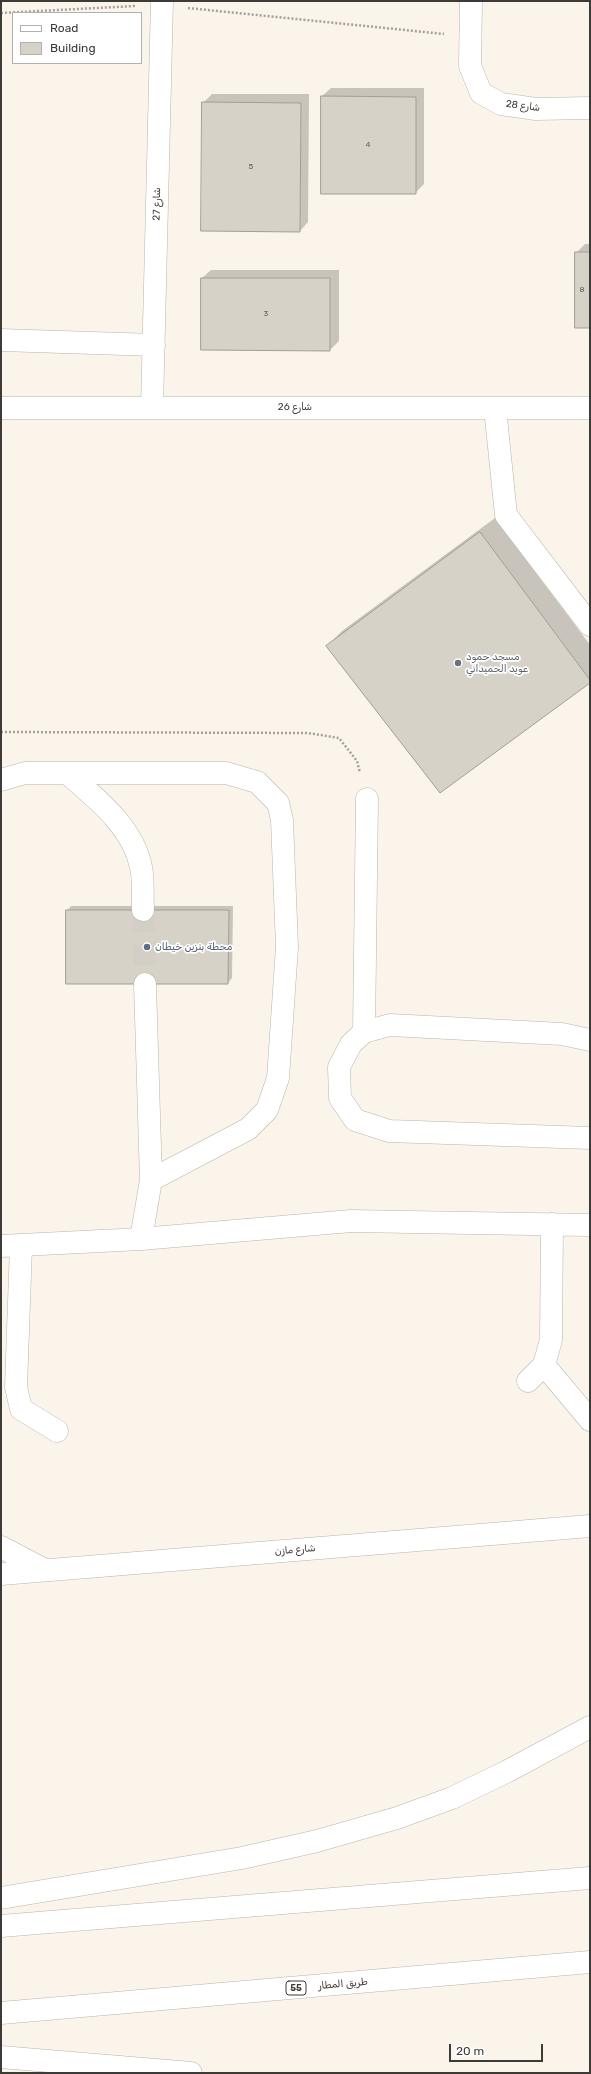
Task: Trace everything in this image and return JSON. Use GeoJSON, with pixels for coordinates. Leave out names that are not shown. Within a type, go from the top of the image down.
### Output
{"type":"FeatureCollection","features":[{"type":"Feature","properties":{"kind":"main road","name":"شارع 28"},"geometry":{"type":"LineString","coordinates":[[471,1],[470,66],[481,93],[501,104],[536,109],[590,108]]}},
{"type":"Feature","properties":{"kind":"main road","name":"شارع 27"},"geometry":{"type":"LineString","coordinates":[[152,407],[162,3]]}},
{"type":"Feature","properties":{"kind":"main road"},"geometry":{"type":"LineString","coordinates":[[1,340],[154,344]]}},
{"type":"Feature","properties":{"kind":"main road","name":"شارع 26"},"geometry":{"type":"LineString","coordinates":[[1,408],[590,408]]}},
{"type":"Feature","properties":{"kind":"main road"},"geometry":{"type":"LineString","coordinates":[[495,408],[506,515],[590,625]]}},
{"type":"Feature","properties":{"kind":"main road"},"geometry":{"type":"LineString","coordinates":[[1,780],[25,773],[226,773],[257,782],[278,803],[282,820],[287,947],[278,1078],[267,1110],[248,1128],[151,1180]]}},
{"type":"Feature","properties":{"kind":"main road"},"geometry":{"type":"LineString","coordinates":[[67,774],[107,808],[133,843],[141,867],[143,910]]}},
{"type":"Feature","properties":{"kind":"main road"},"geometry":{"type":"LineString","coordinates":[[364,1032],[366,799]]}},
{"type":"Feature","properties":{"kind":"main road"},"geometry":{"type":"LineString","coordinates":[[141,1239],[151,1180],[145,984]]}},
{"type":"Feature","properties":{"kind":"main road"},"geometry":{"type":"LineString","coordinates":[[590,1040],[562,1034],[390,1025],[364,1032],[351,1044],[339,1067],[340,1098],[355,1120],[389,1131],[590,1138]]}},
{"type":"Feature","properties":{"kind":"main road"},"geometry":{"type":"LineString","coordinates":[[58,1431],[21,1409],[16,1387],[19,1312],[11,1246],[141,1239],[351,1221],[590,1225]]}},
{"type":"Feature","properties":{"kind":"main road"},"geometry":{"type":"LineString","coordinates":[[528,1381],[544,1365],[551,1340],[552,1224]]}},
{"type":"Feature","properties":{"kind":"main road"},"geometry":{"type":"LineString","coordinates":[[1,1301],[19,1312]]}},
{"type":"Feature","properties":{"kind":"main road"},"geometry":{"type":"LineString","coordinates":[[544,1365],[590,1420]]}},
{"type":"Feature","properties":{"kind":"main road","name":"شارع مازن"},"geometry":{"type":"LineString","coordinates":[[1,1574],[590,1526]]}},
{"type":"Feature","properties":{"kind":"main road"},"geometry":{"type":"LineString","coordinates":[[1,1547],[45,1570]]}},
{"type":"Feature","properties":{"kind":"main road"},"geometry":{"type":"LineString","coordinates":[[1,1898],[242,1858],[317,1841],[397,1818],[452,1798],[506,1772],[590,1727]]}},
{"type":"Feature","properties":{"kind":"main road"},"geometry":{"type":"LineString","coordinates":[[1,1926],[590,1878]]}},
{"type":"Feature","properties":{"kind":"main road","name":"طريق المطار"},"geometry":{"type":"LineString","coordinates":[[1,2013],[590,1962]]}},
{"type":"Feature","properties":{"kind":"main road"},"geometry":{"type":"LineString","coordinates":[[1,2057],[190,2073]]}},
{"type":"Feature","properties":{"kind":"path"},"geometry":{"type":"LineString","coordinates":[[17,12],[162,3],[470,36]]}},
{"type":"Feature","properties":{"kind":"path"},"geometry":{"type":"LineString","coordinates":[[1,13],[12,12]]}},
{"type":"Feature","properties":{"kind":"path"},"geometry":{"type":"LineString","coordinates":[[1,732],[308,733],[339,738],[357,761],[366,799]]}},
{"type":"Feature","properties":{"kind":"building"},"geometry":{"type":"Polygon","coordinates":[[[321,96],[416,97],[416,194],[321,194],[321,96]]]}},
{"type":"Feature","properties":{"kind":"building"},"geometry":{"type":"Polygon","coordinates":[[[202,102],[301,103],[300,232],[201,231],[202,102]]]}},
{"type":"Feature","properties":{"kind":"building"},"geometry":{"type":"Polygon","coordinates":[[[575,252],[590,252],[590,328],[575,328],[575,252]]]}},
{"type":"Feature","properties":{"kind":"building"},"geometry":{"type":"Polygon","coordinates":[[[201,278],[330,278],[330,351],[201,350],[201,278]]]}},
{"type":"Feature","properties":{"kind":"building","name":"مسجد حمود عويد الحميداني"},"geometry":{"type":"Polygon","coordinates":[[[480,532],[590,680],[590,683],[440,793],[326,646],[480,532]]]}},
{"type":"Feature","properties":{"kind":"building","name":"محطة بنزين خيطان"},"geometry":{"type":"Polygon","coordinates":[[[66,910],[229,910],[228,984],[66,984],[66,910]]]}},
{"type":"Feature","properties":{"kind":"tunnel"},"geometry":{"type":"LineString","coordinates":[[143,910],[145,984]]}},
{"type":"Feature","properties":{"kind":"place","name":"مسجد حمود عويد الحميداني"},"geometry":{"type":"Point","coordinates":[458,663]}},
{"type":"Feature","properties":{"kind":"place","name":"محطة بنزين خيطان"},"geometry":{"type":"Point","coordinates":[147,947]}}]}
